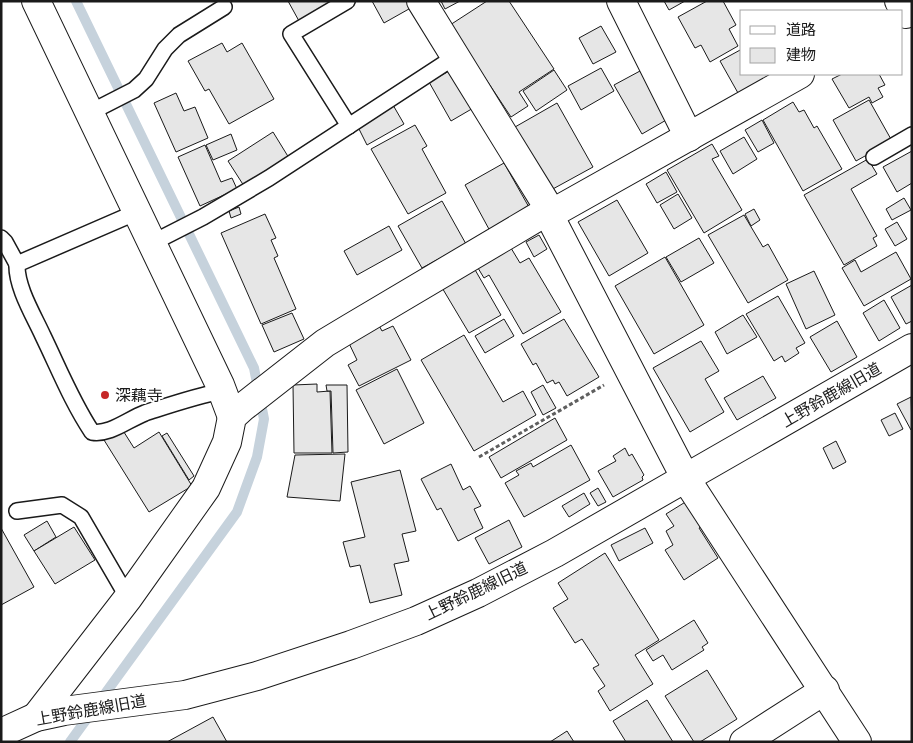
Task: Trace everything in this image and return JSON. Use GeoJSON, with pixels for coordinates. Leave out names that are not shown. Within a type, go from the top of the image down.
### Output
{"type":"FeatureCollection","features":[{"type":"Feature","properties":{"kind":"street"},"geometry":{"type":"LineString","coordinates":[[36,1],[94,111],[137,212],[159,240],[232,405],[227,442],[206,488],[128,598],[36,718]]}},
{"type":"Feature","properties":{"kind":"street"},"geometry":{"type":"LineString","coordinates":[[421,1],[545,202],[549,215],[686,479],[825,690],[857,742]]}},
{"type":"Feature","properties":{"kind":"street"},"geometry":{"type":"LineString","coordinates":[[621,1],[689,136]]}},
{"type":"Feature","properties":{"kind":"street"},"geometry":{"type":"LineString","coordinates":[[232,405],[276,380],[325,343],[539,216],[549,215],[798,75]]}},
{"type":"Feature","properties":{"kind":"street","name":"上野鈴鹿線旧道"},"geometry":{"type":"LineString","coordinates":[[1,733],[36,718],[64,711],[185,695],[257,676],[416,621],[555,553],[912,348]]}},
{"type":"Feature","properties":{"kind":"street"},"geometry":{"type":"LineString","coordinates":[[744,742],[825,690]]}},
{"type":"Feature","properties":{"kind":"lane"},"geometry":{"type":"LineString","coordinates":[[347,1],[291,34],[349,126]]}},
{"type":"Feature","properties":{"kind":"lane"},"geometry":{"type":"LineString","coordinates":[[94,111],[134,90],[146,79],[165,49],[174,40],[224,7]]}},
{"type":"Feature","properties":{"kind":"lane"},"geometry":{"type":"LineString","coordinates":[[159,240],[203,218],[269,178],[456,56]]}},
{"type":"Feature","properties":{"kind":"lane"},"geometry":{"type":"LineString","coordinates":[[874,156],[912,135]]}},
{"type":"Feature","properties":{"kind":"lane"},"geometry":{"type":"LineString","coordinates":[[17,264],[137,212]]}},
{"type":"Feature","properties":{"kind":"lane"},"geometry":{"type":"LineString","coordinates":[[1,238],[17,264],[17,274],[30,308],[79,412],[92,432],[101,434],[142,414],[199,396],[232,405]]}},
{"type":"Feature","properties":{"kind":"lane"},"geometry":{"type":"LineString","coordinates":[[17,511],[62,505],[81,517],[128,598]]}},
{"type":"Feature","properties":{"kind":"path"},"geometry":{"type":"LineString","coordinates":[[479,457],[629,370]]}},
{"type":"Feature","properties":{"kind":"building"},"geometry":{"type":"Polygon","coordinates":[[[288,1],[335,1],[299,21],[288,1]]]}},
{"type":"Feature","properties":{"kind":"building"},"geometry":{"type":"Polygon","coordinates":[[[372,1],[414,1],[416,5],[384,23],[372,1]]]}},
{"type":"Feature","properties":{"kind":"building"},"geometry":{"type":"Polygon","coordinates":[[[441,1],[460,1],[445,9],[441,1]]]}},
{"type":"Feature","properties":{"kind":"building"},"geometry":{"type":"Polygon","coordinates":[[[487,1],[509,1],[554,69],[519,92],[528,106],[511,117],[450,25],[487,1]]]}},
{"type":"Feature","properties":{"kind":"building"},"geometry":{"type":"Polygon","coordinates":[[[664,1],[685,1],[669,10],[664,1]]]}},
{"type":"Feature","properties":{"kind":"building"},"geometry":{"type":"Polygon","coordinates":[[[707,1],[723,1],[736,25],[729,29],[738,46],[710,62],[701,45],[695,48],[678,17],[707,1]]]}},
{"type":"Feature","properties":{"kind":"building"},"geometry":{"type":"Polygon","coordinates":[[[601,26],[616,52],[593,64],[579,38],[601,26]]]}},
{"type":"Feature","properties":{"kind":"building"},"geometry":{"type":"Polygon","coordinates":[[[222,43],[227,52],[242,43],[274,99],[229,124],[209,89],[205,91],[188,61],[222,43]]]}},
{"type":"Feature","properties":{"kind":"building"},"geometry":{"type":"Polygon","coordinates":[[[740,50],[740,75],[771,75],[738,93],[720,61],[740,50]]]}},
{"type":"Feature","properties":{"kind":"building"},"geometry":{"type":"Polygon","coordinates":[[[601,68],[614,91],[581,110],[568,86],[601,68]]]}},
{"type":"Feature","properties":{"kind":"building"},"geometry":{"type":"Polygon","coordinates":[[[453,69],[475,107],[451,121],[429,82],[453,69]]]}},
{"type":"Feature","properties":{"kind":"building"},"geometry":{"type":"Polygon","coordinates":[[[554,70],[567,90],[536,111],[523,91],[554,70]]]}},
{"type":"Feature","properties":{"kind":"building"},"geometry":{"type":"Polygon","coordinates":[[[640,71],[668,119],[642,134],[614,85],[640,71]]]}},
{"type":"Feature","properties":{"kind":"building"},"geometry":{"type":"Polygon","coordinates":[[[840,75],[880,75],[885,85],[878,88],[883,97],[872,103],[869,97],[849,108],[832,79],[840,75]]]}},
{"type":"Feature","properties":{"kind":"building"},"geometry":{"type":"Polygon","coordinates":[[[176,93],[184,111],[195,107],[208,138],[176,152],[154,103],[176,93]]]}},
{"type":"Feature","properties":{"kind":"building"},"geometry":{"type":"Polygon","coordinates":[[[869,100],[892,141],[856,161],[833,120],[869,100]]]}},
{"type":"Feature","properties":{"kind":"building"},"geometry":{"type":"Polygon","coordinates":[[[793,102],[799,112],[804,110],[814,128],[817,126],[842,169],[803,191],[763,120],[793,102]]]}},
{"type":"Feature","properties":{"kind":"building"},"geometry":{"type":"Polygon","coordinates":[[[557,103],[593,167],[551,190],[515,127],[557,103]]]}},
{"type":"Feature","properties":{"kind":"building"},"geometry":{"type":"Polygon","coordinates":[[[393,105],[404,124],[367,145],[357,125],[393,105]]]}},
{"type":"Feature","properties":{"kind":"building"},"geometry":{"type":"Polygon","coordinates":[[[762,120],[774,143],[758,152],[745,130],[762,120]]]}},
{"type":"Feature","properties":{"kind":"building"},"geometry":{"type":"Polygon","coordinates":[[[415,125],[427,146],[422,149],[446,193],[408,214],[371,149],[415,125]]]}},
{"type":"Feature","properties":{"kind":"building"},"geometry":{"type":"Polygon","coordinates":[[[273,132],[289,158],[244,186],[228,161],[273,132]]]}},
{"type":"Feature","properties":{"kind":"building"},"geometry":{"type":"Polygon","coordinates":[[[231,134],[237,150],[213,160],[206,145],[231,134]]]}},
{"type":"Feature","properties":{"kind":"building"},"geometry":{"type":"Polygon","coordinates":[[[744,137],[757,159],[733,174],[720,151],[744,137]]]}},
{"type":"Feature","properties":{"kind":"building"},"geometry":{"type":"Polygon","coordinates":[[[712,144],[719,156],[712,159],[742,210],[704,233],[667,170],[712,144]]]}},
{"type":"Feature","properties":{"kind":"building"},"geometry":{"type":"Polygon","coordinates":[[[205,145],[221,182],[232,178],[237,189],[200,206],[178,157],[205,145]]]}},
{"type":"Feature","properties":{"kind":"building"},"geometry":{"type":"Polygon","coordinates":[[[912,151],[912,183],[897,192],[883,167],[912,151]]]}},
{"type":"Feature","properties":{"kind":"building"},"geometry":{"type":"Polygon","coordinates":[[[868,159],[877,174],[851,189],[877,236],[873,238],[877,246],[844,265],[804,195],[868,159]]]}},
{"type":"Feature","properties":{"kind":"building"},"geometry":{"type":"Polygon","coordinates":[[[504,163],[530,209],[490,231],[465,185],[504,163]]]}},
{"type":"Feature","properties":{"kind":"building"},"geometry":{"type":"Polygon","coordinates":[[[666,172],[677,192],[657,203],[646,184],[666,172]]]}},
{"type":"Feature","properties":{"kind":"building"},"geometry":{"type":"Polygon","coordinates":[[[678,194],[692,218],[674,229],[660,205],[678,194]]]}},
{"type":"Feature","properties":{"kind":"building"},"geometry":{"type":"Polygon","coordinates":[[[904,198],[911,210],[892,220],[886,209],[904,198]]]}},
{"type":"Feature","properties":{"kind":"building"},"geometry":{"type":"Polygon","coordinates":[[[617,200],[648,253],[609,276],[578,222],[617,200]]]}},
{"type":"Feature","properties":{"kind":"building"},"geometry":{"type":"Polygon","coordinates":[[[442,201],[466,244],[422,268],[398,226],[442,201]]]}},
{"type":"Feature","properties":{"kind":"building"},"geometry":{"type":"Polygon","coordinates":[[[239,207],[241,214],[231,218],[229,211],[239,207]]]}},
{"type":"Feature","properties":{"kind":"building"},"geometry":{"type":"Polygon","coordinates":[[[754,209],[760,220],[751,226],[745,214],[754,209]]]}},
{"type":"Feature","properties":{"kind":"building"},"geometry":{"type":"Polygon","coordinates":[[[265,214],[276,238],[271,240],[278,256],[274,258],[296,309],[261,324],[221,233],[265,214]]]}},
{"type":"Feature","properties":{"kind":"building"},"geometry":{"type":"Polygon","coordinates":[[[744,215],[763,247],[768,244],[788,280],[748,303],[708,235],[744,215]]]}},
{"type":"Feature","properties":{"kind":"building"},"geometry":{"type":"Polygon","coordinates":[[[897,222],[907,239],[895,246],[885,229],[897,222]]]}},
{"type":"Feature","properties":{"kind":"building"},"geometry":{"type":"Polygon","coordinates":[[[389,226],[402,250],[357,275],[344,251],[389,226]]]}},
{"type":"Feature","properties":{"kind":"building"},"geometry":{"type":"Polygon","coordinates":[[[539,235],[547,249],[534,257],[526,242],[539,235]]]}},
{"type":"Feature","properties":{"kind":"building"},"geometry":{"type":"Polygon","coordinates":[[[699,238],[714,263],[681,282],[666,257],[699,238]]]}},
{"type":"Feature","properties":{"kind":"building"},"geometry":{"type":"Polygon","coordinates":[[[511,248],[520,263],[529,258],[561,312],[523,334],[489,275],[484,278],[478,268],[511,248]]]}},
{"type":"Feature","properties":{"kind":"building"},"geometry":{"type":"Polygon","coordinates":[[[896,252],[911,279],[864,306],[842,268],[855,260],[861,272],[896,252]]]}},
{"type":"Feature","properties":{"kind":"building"},"geometry":{"type":"Polygon","coordinates":[[[665,257],[704,325],[654,354],[615,286],[665,257]]]}},
{"type":"Feature","properties":{"kind":"building"},"geometry":{"type":"Polygon","coordinates":[[[474,268],[501,315],[469,333],[441,286],[474,268]]]}},
{"type":"Feature","properties":{"kind":"building"},"geometry":{"type":"Polygon","coordinates":[[[814,271],[835,315],[806,329],[786,284],[814,271]]]}},
{"type":"Feature","properties":{"kind":"building"},"geometry":{"type":"Polygon","coordinates":[[[912,285],[912,321],[906,324],[891,297],[912,285]]]}},
{"type":"Feature","properties":{"kind":"building"},"geometry":{"type":"Polygon","coordinates":[[[778,296],[805,343],[796,348],[799,353],[785,362],[782,356],[774,361],[746,314],[778,296]]]}},
{"type":"Feature","properties":{"kind":"building"},"geometry":{"type":"Polygon","coordinates":[[[884,300],[900,328],[879,341],[863,313],[884,300]]]}},
{"type":"Feature","properties":{"kind":"building"},"geometry":{"type":"Polygon","coordinates":[[[292,313],[304,339],[274,352],[262,325],[292,313]]]}},
{"type":"Feature","properties":{"kind":"building"},"geometry":{"type":"Polygon","coordinates":[[[743,315],[757,337],[727,354],[715,332],[743,315]]]}},
{"type":"Feature","properties":{"kind":"building"},"geometry":{"type":"Polygon","coordinates":[[[504,319],[514,336],[485,353],[475,336],[504,319]]]}},
{"type":"Feature","properties":{"kind":"building"},"geometry":{"type":"Polygon","coordinates":[[[564,319],[599,377],[567,396],[559,382],[555,384],[553,380],[547,383],[536,363],[533,365],[521,344],[564,319]]]}},
{"type":"Feature","properties":{"kind":"building"},"geometry":{"type":"Polygon","coordinates":[[[376,320],[382,331],[393,326],[411,360],[359,386],[348,365],[357,360],[345,335],[376,320]]]}},
{"type":"Feature","properties":{"kind":"building"},"geometry":{"type":"Polygon","coordinates":[[[837,321],[857,357],[831,372],[810,337],[837,321]]]}},
{"type":"Feature","properties":{"kind":"building"},"geometry":{"type":"Polygon","coordinates":[[[464,335],[503,402],[523,391],[536,415],[474,451],[421,360],[464,335]]]}},
{"type":"Feature","properties":{"kind":"building"},"geometry":{"type":"Polygon","coordinates":[[[701,341],[719,371],[705,379],[724,412],[690,432],[653,368],[701,341]]]}},
{"type":"Feature","properties":{"kind":"building"},"geometry":{"type":"Polygon","coordinates":[[[397,369],[424,423],[384,444],[356,390],[397,369]]]}},
{"type":"Feature","properties":{"kind":"building"},"geometry":{"type":"Polygon","coordinates":[[[763,376],[776,398],[737,420],[724,398],[763,376]]]}},
{"type":"Feature","properties":{"kind":"building"},"geometry":{"type":"Polygon","coordinates":[[[317,384],[317,392],[330,391],[332,453],[294,453],[293,385],[317,384]]]}},
{"type":"Feature","properties":{"kind":"building"},"geometry":{"type":"Polygon","coordinates":[[[326,385],[347,385],[348,452],[333,453],[331,391],[327,391],[326,385]]]}},
{"type":"Feature","properties":{"kind":"building"},"geometry":{"type":"Polygon","coordinates":[[[543,385],[556,408],[543,415],[531,392],[543,385]]]}},
{"type":"Feature","properties":{"kind":"building"},"geometry":{"type":"Polygon","coordinates":[[[911,397],[912,429],[911,430],[897,404],[911,397]]]}},
{"type":"Feature","properties":{"kind":"building"},"geometry":{"type":"Polygon","coordinates":[[[895,413],[903,429],[889,436],[881,420],[895,413]]]}},
{"type":"Feature","properties":{"kind":"building"},"geometry":{"type":"Polygon","coordinates":[[[555,418],[567,440],[501,478],[489,457],[555,418]]]}},
{"type":"Feature","properties":{"kind":"building"},"geometry":{"type":"Polygon","coordinates":[[[122,429],[134,448],[159,432],[192,486],[149,512],[104,440],[122,429]]]}},
{"type":"Feature","properties":{"kind":"building"},"geometry":{"type":"Polygon","coordinates":[[[167,433],[194,476],[189,480],[162,436],[167,433]]]}},
{"type":"Feature","properties":{"kind":"building"},"geometry":{"type":"Polygon","coordinates":[[[836,441],[846,462],[833,469],[823,448],[836,441]]]}},
{"type":"Feature","properties":{"kind":"building"},"geometry":{"type":"Polygon","coordinates":[[[571,445],[590,480],[524,517],[505,483],[519,475],[516,471],[531,463],[533,467],[571,445]]]}},
{"type":"Feature","properties":{"kind":"building"},"geometry":{"type":"Polygon","coordinates":[[[625,448],[629,456],[632,454],[644,475],[642,477],[643,480],[613,497],[598,471],[616,461],[613,456],[625,448]]]}},
{"type":"Feature","properties":{"kind":"building"},"geometry":{"type":"Polygon","coordinates":[[[345,454],[340,501],[287,497],[295,455],[345,454]]]}},
{"type":"Feature","properties":{"kind":"building"},"geometry":{"type":"Polygon","coordinates":[[[451,464],[463,490],[470,486],[481,506],[474,509],[483,528],[458,541],[441,508],[437,510],[421,479],[451,464]]]}},
{"type":"Feature","properties":{"kind":"building"},"geometry":{"type":"Polygon","coordinates":[[[400,470],[416,531],[402,534],[409,561],[394,564],[402,595],[370,603],[360,565],[350,567],[343,542],[365,537],[351,482],[400,470]]]}},
{"type":"Feature","properties":{"kind":"building"},"geometry":{"type":"Polygon","coordinates":[[[598,488],[606,502],[598,506],[590,493],[598,488]]]}},
{"type":"Feature","properties":{"kind":"building"},"geometry":{"type":"Polygon","coordinates":[[[584,493],[590,504],[569,517],[562,506],[584,493]]]}},
{"type":"Feature","properties":{"kind":"building"},"geometry":{"type":"Polygon","coordinates":[[[687,501],[702,526],[699,528],[718,558],[684,580],[665,550],[673,545],[666,531],[674,526],[666,514],[687,501]]]}},
{"type":"Feature","properties":{"kind":"building"},"geometry":{"type":"Polygon","coordinates":[[[509,520],[522,547],[489,564],[475,538],[509,520]]]}},
{"type":"Feature","properties":{"kind":"building"},"geometry":{"type":"Polygon","coordinates":[[[47,521],[56,537],[34,551],[24,535],[47,521]]]}},
{"type":"Feature","properties":{"kind":"building"},"geometry":{"type":"Polygon","coordinates":[[[74,527],[95,560],[55,584],[34,551],[74,527]]]}},
{"type":"Feature","properties":{"kind":"building"},"geometry":{"type":"Polygon","coordinates":[[[1,528],[34,587],[1,605],[1,528]]]}},
{"type":"Feature","properties":{"kind":"building"},"geometry":{"type":"Polygon","coordinates":[[[645,528],[653,543],[619,561],[611,545],[645,528]]]}},
{"type":"Feature","properties":{"kind":"building"},"geometry":{"type":"Polygon","coordinates":[[[605,553],[659,640],[635,655],[653,684],[610,711],[598,691],[605,686],[593,668],[599,665],[582,639],[575,643],[553,608],[568,599],[558,583],[605,553]]]}},
{"type":"Feature","properties":{"kind":"building"},"geometry":{"type":"Polygon","coordinates":[[[694,620],[708,643],[702,647],[704,650],[672,670],[663,655],[653,661],[646,650],[694,620]]]}},
{"type":"Feature","properties":{"kind":"building"},"geometry":{"type":"Polygon","coordinates":[[[707,670],[737,719],[700,742],[694,742],[665,696],[707,670]]]}},
{"type":"Feature","properties":{"kind":"building"},"geometry":{"type":"Polygon","coordinates":[[[647,700],[673,742],[626,742],[613,721],[647,700]]]}},
{"type":"Feature","properties":{"kind":"building"},"geometry":{"type":"Polygon","coordinates":[[[213,717],[227,742],[167,742],[213,717]]]}},
{"type":"Feature","properties":{"kind":"building"},"geometry":{"type":"Polygon","coordinates":[[[567,731],[574,742],[550,742],[567,731]]]}},
{"type":"Feature","properties":{"kind":"waterway"},"geometry":{"type":"LineString","coordinates":[[70,742],[237,512],[257,457],[264,419],[254,368],[76,1]]}},
{"type":"Feature","properties":{"kind":"place","name":"深藕寺"},"geometry":{"type":"Point","coordinates":[105,395]}}]}
